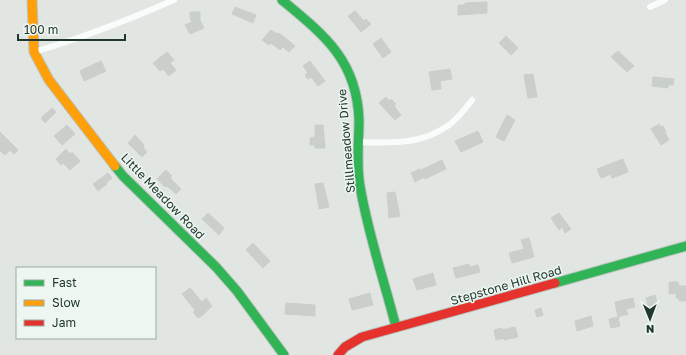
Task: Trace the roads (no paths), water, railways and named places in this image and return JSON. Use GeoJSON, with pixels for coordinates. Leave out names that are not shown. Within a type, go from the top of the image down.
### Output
{"type":"FeatureCollection","features":[{"type":"Feature","properties":{"kind":"street","name":"Little Meadow Road"},"geometry":{"type":"LineString","coordinates":[[32,0],[34,52],[49,80],[123,176],[216,267],[237,291],[284,355]]}},
{"type":"Feature","properties":{"kind":"street"},"geometry":{"type":"LineString","coordinates":[[34,52],[80,38],[174,0]]}},
{"type":"Feature","properties":{"kind":"street","name":"Stillmeadow Drive"},"geometry":{"type":"LineString","coordinates":[[282,0],[306,20],[338,52],[352,76],[358,109],[360,184],[372,238],[390,300],[396,327]]}},
{"type":"Feature","properties":{"kind":"street"},"geometry":{"type":"LineString","coordinates":[[650,7],[665,0]]}},
{"type":"Feature","properties":{"kind":"street"},"geometry":{"type":"LineString","coordinates":[[359,142],[390,143],[415,141],[449,124],[472,100]]}},
{"type":"Feature","properties":{"kind":"street","name":"Stepstone Hill Road"},"geometry":{"type":"LineString","coordinates":[[338,355],[345,347],[362,337],[686,246]]}}]}
